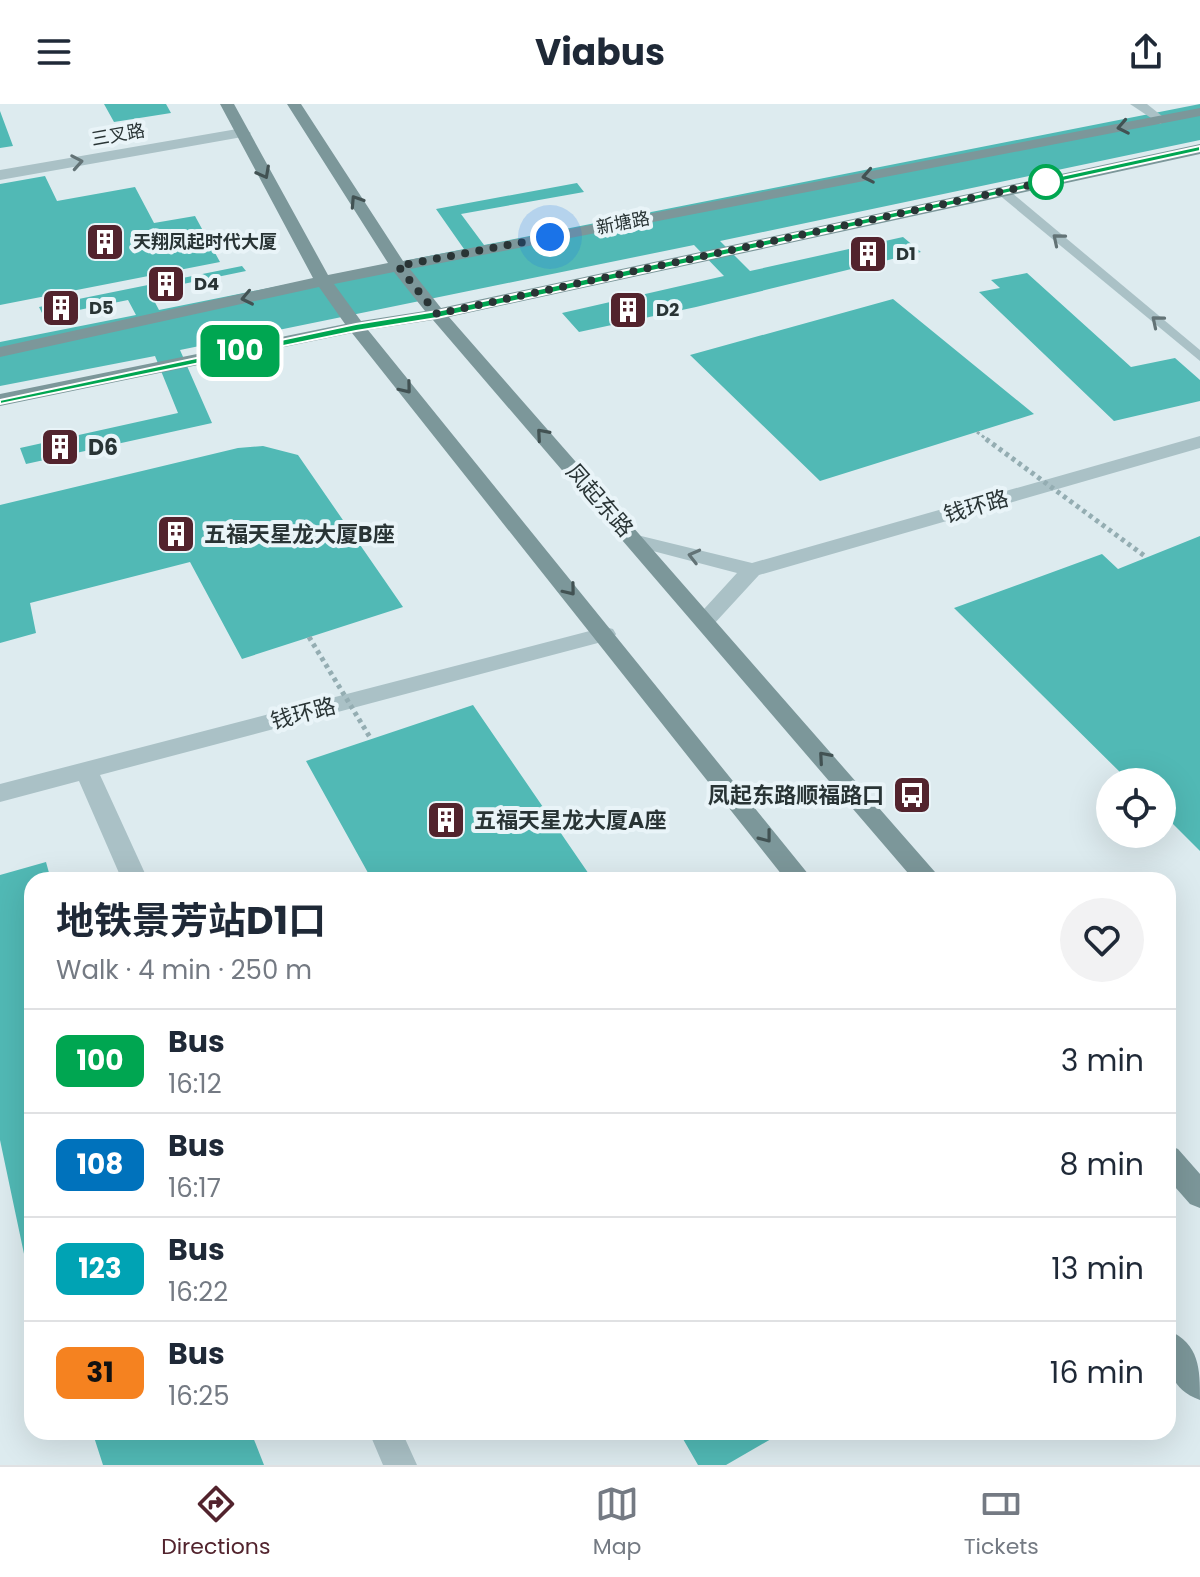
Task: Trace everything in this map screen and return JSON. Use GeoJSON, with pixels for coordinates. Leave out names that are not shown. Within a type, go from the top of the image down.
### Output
{"type":"FeatureCollection","features":[{"type":"Feature","properties":{"kind":"main road"},"geometry":{"type":"LineString","coordinates":[[227,104],[323,281],[356,327],[794,872]]}},
{"type":"Feature","properties":{"kind":"main road","name":"凤起东路"},"geometry":{"type":"LineString","coordinates":[[294,104],[398,266],[437,314],[922,872]]}},
{"type":"Feature","properties":{"kind":"main road","name":"新塘路"},"geometry":{"type":"LineString","coordinates":[[0,352],[398,266],[1200,112]]}},
{"type":"Feature","properties":{"kind":"main road"},"geometry":{"type":"LineString","coordinates":[[0,400],[356,327],[437,314],[1200,149]]}},
{"type":"Feature","properties":{"kind":"main road"},"geometry":{"type":"LineString","coordinates":[[1176,1167],[1200,1195]]}},
{"type":"Feature","properties":{"kind":"main road"},"geometry":{"type":"LineString","coordinates":[[1176,1355],[1200,1385]]}},
{"type":"Feature","properties":{"kind":"street"},"geometry":{"type":"LineString","coordinates":[[1137,104],[1160,120]]}},
{"type":"Feature","properties":{"kind":"street","name":"三叉路"},"geometry":{"type":"LineString","coordinates":[[0,175],[243,133]]}},
{"type":"Feature","properties":{"kind":"street","name":"钱环路"},"geometry":{"type":"LineString","coordinates":[[752,570],[1200,442]]}},
{"type":"Feature","properties":{"kind":"street"},"geometry":{"type":"LineString","coordinates":[[637,541],[752,570],[705,620]]}},
{"type":"Feature","properties":{"kind":"street","name":"钱环路"},"geometry":{"type":"LineString","coordinates":[[0,793],[605,634]]}},
{"type":"Feature","properties":{"kind":"street"},"geometry":{"type":"LineString","coordinates":[[86,770],[131,872]]}},
{"type":"Feature","properties":{"kind":"street"},"geometry":{"type":"LineString","coordinates":[[389,1440],[400,1465]]}},
{"type":"Feature","properties":{"kind":"lane"},"geometry":{"type":"LineString","coordinates":[[1002,191],[1200,357]]}},
{"type":"Feature","properties":{"kind":"path"},"geometry":{"type":"LineString","coordinates":[[977,432],[1146,557]]}},
{"type":"Feature","properties":{"kind":"path"},"geometry":{"type":"LineString","coordinates":[[309,637],[371,739]]}},
{"type":"Feature","properties":{"kind":"building"},"geometry":{"type":"Polygon","coordinates":[[[104,104],[166,104],[171,113],[114,122],[104,104]]]}},
{"type":"Feature","properties":{"kind":"building"},"geometry":{"type":"Polygon","coordinates":[[[1200,104],[1200,140],[720,241],[750,271],[903,237],[921,252],[696,307],[579,332],[562,313],[724,276],[694,245],[180,350],[212,423],[26,464],[20,448],[178,413],[155,356],[0,386],[0,342],[136,315],[128,300],[44,317],[39,307],[242,266],[246,271],[149,291],[159,310],[464,249],[436,209],[577,183],[584,192],[461,214],[484,245],[1200,104]]]}},
{"type":"Feature","properties":{"kind":"building"},"geometry":{"type":"Polygon","coordinates":[[[0,111],[13,146],[0,148],[0,111]]]}},
{"type":"Feature","properties":{"kind":"building","name":"天翔凤起时代大厦"},"geometry":{"type":"Polygon","coordinates":[[[45,176],[57,201],[135,187],[154,223],[195,216],[220,262],[0,305],[0,184],[45,176]]]}},
{"type":"Feature","properties":{"kind":"building"},"geometry":{"type":"Polygon","coordinates":[[[1027,273],[1131,367],[1175,358],[1200,380],[1200,401],[1114,421],[979,292],[1000,288],[991,280],[1027,273]]]}},
{"type":"Feature","properties":{"kind":"building"},"geometry":{"type":"Polygon","coordinates":[[[893,299],[1034,414],[820,481],[690,355],[893,299]]]}},
{"type":"Feature","properties":{"kind":"building","name":"五福天星龙大厦B座"},"geometry":{"type":"Polygon","coordinates":[[[263,446],[298,455],[403,607],[242,659],[190,562],[30,603],[36,633],[0,643],[0,505],[238,448],[263,446]]]}},
{"type":"Feature","properties":{"kind":"building"},"geometry":{"type":"Polygon","coordinates":[[[1200,536],[1200,851],[1176,827],[1176,768],[1116,768],[954,608],[1102,554],[1118,569],[1200,536]]]}},
{"type":"Feature","properties":{"kind":"building","name":"五福天星龙大厦A座"},"geometry":{"type":"Polygon","coordinates":[[[473,705],[588,872],[368,872],[306,761],[473,705]]]}},
{"type":"Feature","properties":{"kind":"building"},"geometry":{"type":"Polygon","coordinates":[[[46,862],[49,872],[24,872],[24,1254],[0,1140],[0,875],[46,862]]]}},
{"type":"Feature","properties":{"kind":"building"},"geometry":{"type":"Polygon","coordinates":[[[95,1440],[254,1440],[264,1465],[103,1465],[95,1440]]]}},
{"type":"Feature","properties":{"kind":"building"},"geometry":{"type":"Polygon","coordinates":[[[684,1440],[769,1440],[726,1465],[698,1465],[684,1440]]]}},
{"type":"Feature","properties":{"kind":"bus line","name":"100"},"geometry":{"type":"LineString","coordinates":[[0,400],[356,327],[437,314],[1200,149]]}},
{"type":"Feature","properties":{"kind":"place","name":"天翔凤起时代大厦"},"geometry":{"type":"Point","coordinates":[105,242]}},
{"type":"Feature","properties":{"kind":"place","name":"D1"},"geometry":{"type":"Point","coordinates":[868,254]}},
{"type":"Feature","properties":{"kind":"place","name":"D4"},"geometry":{"type":"Point","coordinates":[166,284]}},
{"type":"Feature","properties":{"kind":"place","name":"D5"},"geometry":{"type":"Point","coordinates":[61,308]}},
{"type":"Feature","properties":{"kind":"place","name":"D2"},"geometry":{"type":"Point","coordinates":[628,310]}},
{"type":"Feature","properties":{"kind":"place","name":"D6"},"geometry":{"type":"Point","coordinates":[60,447]}},
{"type":"Feature","properties":{"kind":"place","name":"五福天星龙大厦B座"},"geometry":{"type":"Point","coordinates":[176,534]}},
{"type":"Feature","properties":{"kind":"place","name":"凤起东路顺福路口"},"geometry":{"type":"Point","coordinates":[912,795]}},
{"type":"Feature","properties":{"kind":"place","name":"五福天星龙大厦A座"},"geometry":{"type":"Point","coordinates":[446,820]}},
{"type":"Feature","properties":{"kind":"route"},"geometry":{"type":"LineString","coordinates":[[550,237],[398,266],[437,314],[1059,179],[1046,182]]}}]}
